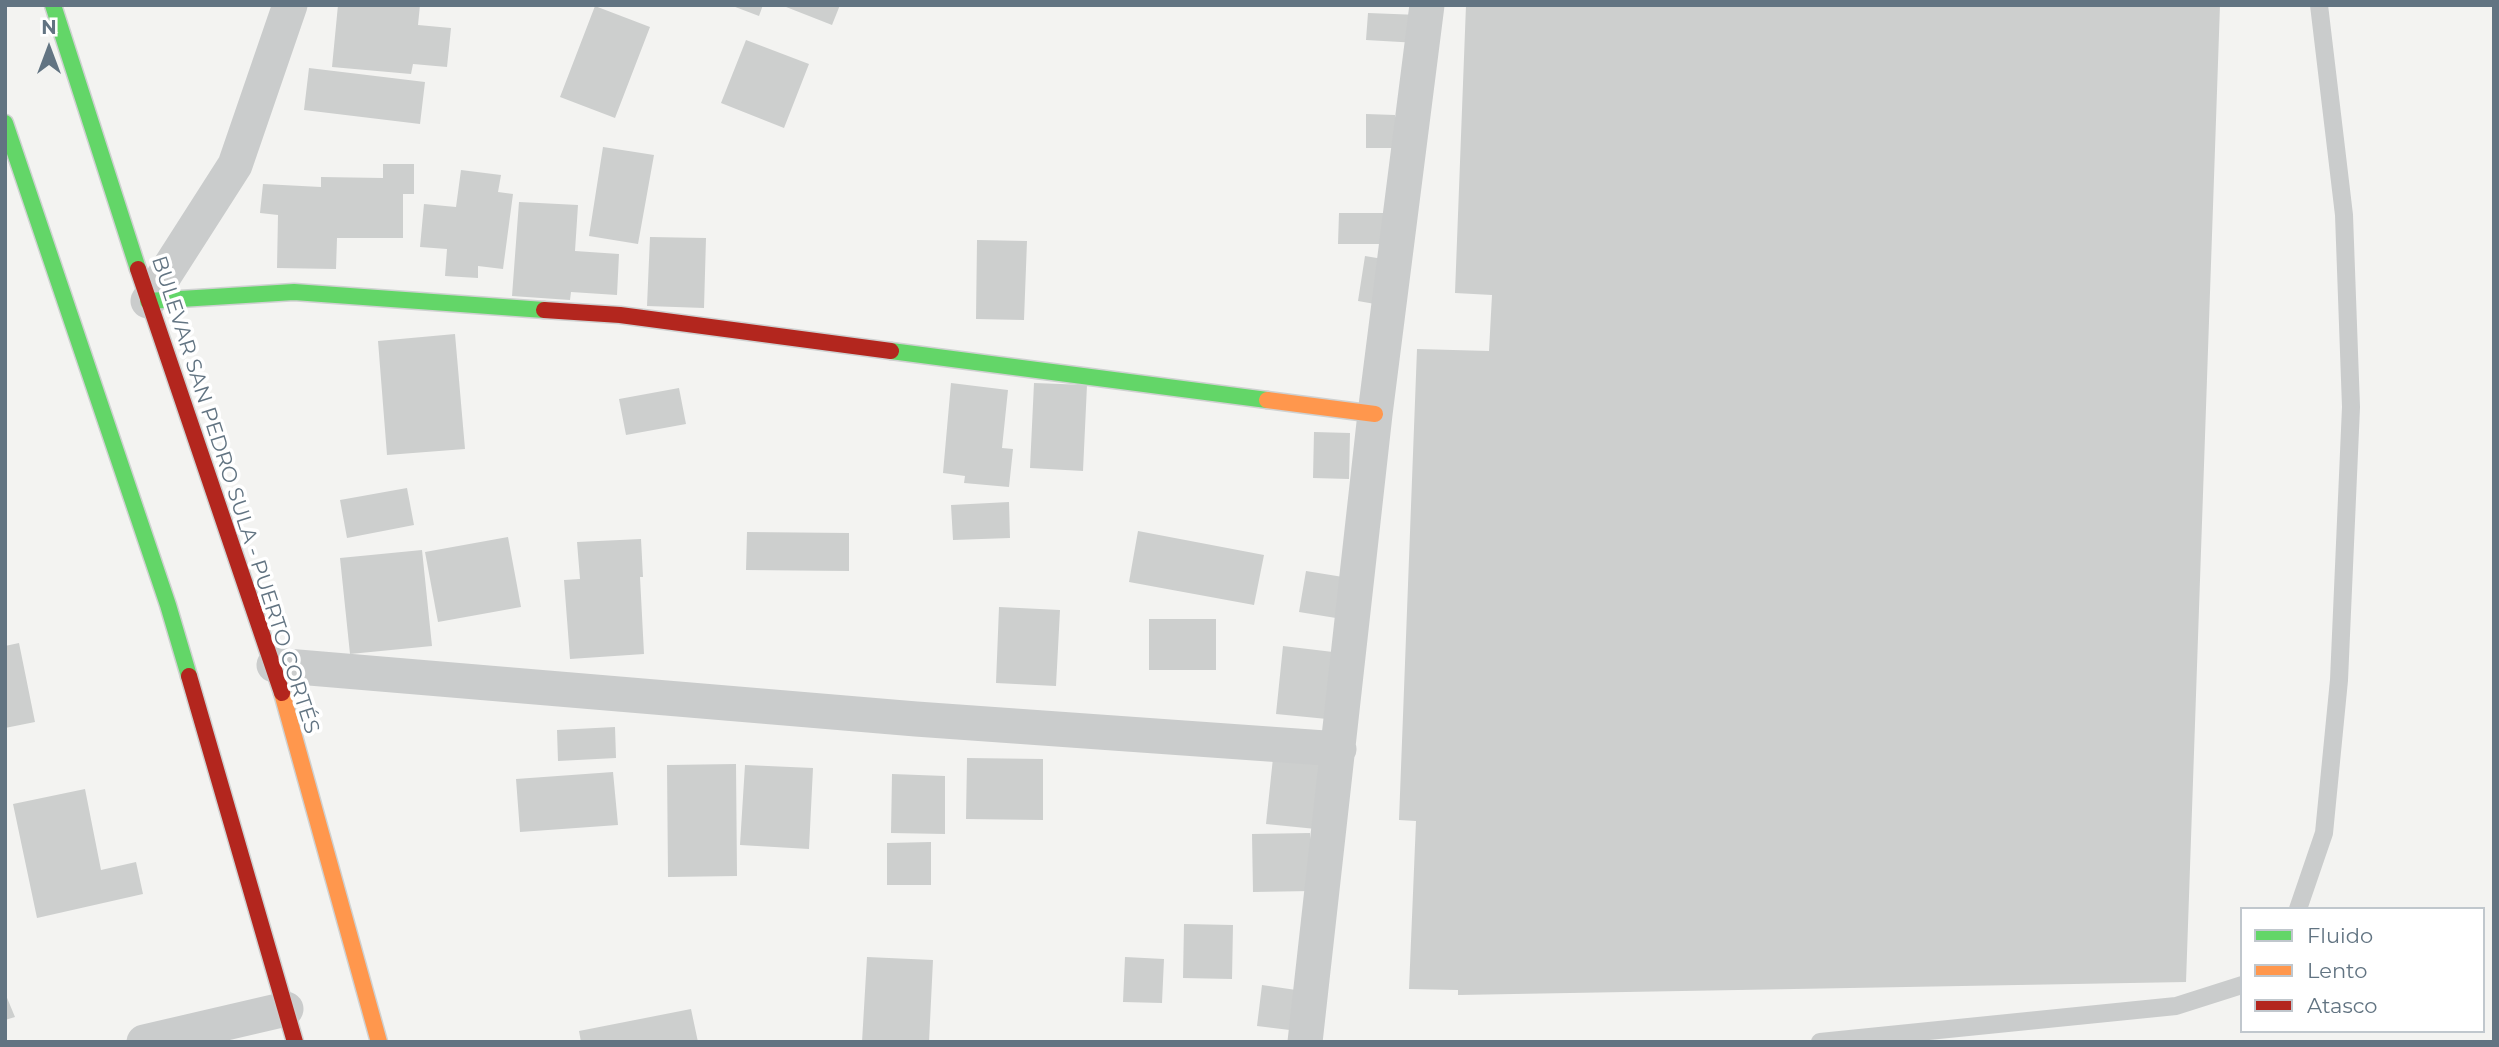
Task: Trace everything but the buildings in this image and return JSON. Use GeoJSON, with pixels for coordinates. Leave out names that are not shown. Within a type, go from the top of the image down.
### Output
{"type":"FeatureCollection","features":[{"type":"Feature","properties":{"kind":"main road","name":"BULEVAR SAN PEDRO SULA - PUERTO CORTÉS"},"geometry":{"type":"LineString","coordinates":[[53,5],[148,301],[274,665],[379,1042]]}},
{"type":"Feature","properties":{"kind":"main road"},"geometry":{"type":"LineString","coordinates":[[5,123],[168,605],[290,1026]]}},
{"type":"Feature","properties":{"kind":"main road"},"geometry":{"type":"LineString","coordinates":[[148,301],[294,292],[620,316],[1375,414]]}},
{"type":"Feature","properties":{"kind":"street"},"geometry":{"type":"LineString","coordinates":[[148,301],[235,165],[290,5]]}},
{"type":"Feature","properties":{"kind":"street"},"geometry":{"type":"LineString","coordinates":[[1305,1042],[1375,414],[1427,5]]}},
{"type":"Feature","properties":{"kind":"street"},"geometry":{"type":"LineString","coordinates":[[274,665],[902,718],[1339,749]]}},
{"type":"Feature","properties":{"kind":"street"},"geometry":{"type":"LineString","coordinates":[[144,1042],[290,1026]]}},
{"type":"Feature","properties":{"kind":"lane"},"geometry":{"type":"LineString","coordinates":[[2299,907],[2324,833],[2339,680],[2351,407],[2344,215],[2319,5]]}},
{"type":"Feature","properties":{"kind":"lane"},"geometry":{"type":"LineString","coordinates":[[1820,1042],[2176,1006],[2240,986]]}},
{"type":"Feature","properties":{"kind":"traffic: fast"},"geometry":{"type":"LineString","coordinates":[[53,5],[138,269]]}},
{"type":"Feature","properties":{"kind":"traffic: fast"},"geometry":{"type":"LineString","coordinates":[[5,123],[168,605],[189,676]]}},
{"type":"Feature","properties":{"kind":"traffic: fast"},"geometry":{"type":"LineString","coordinates":[[148,301],[294,292],[544,310]]}},
{"type":"Feature","properties":{"kind":"traffic: fast"},"geometry":{"type":"LineString","coordinates":[[891,351],[1267,400]]}},
{"type":"Feature","properties":{"kind":"traffic: slow"},"geometry":{"type":"LineString","coordinates":[[1267,400],[1375,414]]}},
{"type":"Feature","properties":{"kind":"traffic: slow"},"geometry":{"type":"LineString","coordinates":[[282,693],[379,1042]]}},
{"type":"Feature","properties":{"kind":"traffic: jam"},"geometry":{"type":"LineString","coordinates":[[138,269],[282,693]]}},
{"type":"Feature","properties":{"kind":"traffic: jam"},"geometry":{"type":"LineString","coordinates":[[544,310],[620,315],[891,351]]}},
{"type":"Feature","properties":{"kind":"traffic: jam"},"geometry":{"type":"LineString","coordinates":[[189,676],[295,1042]]}}]}
